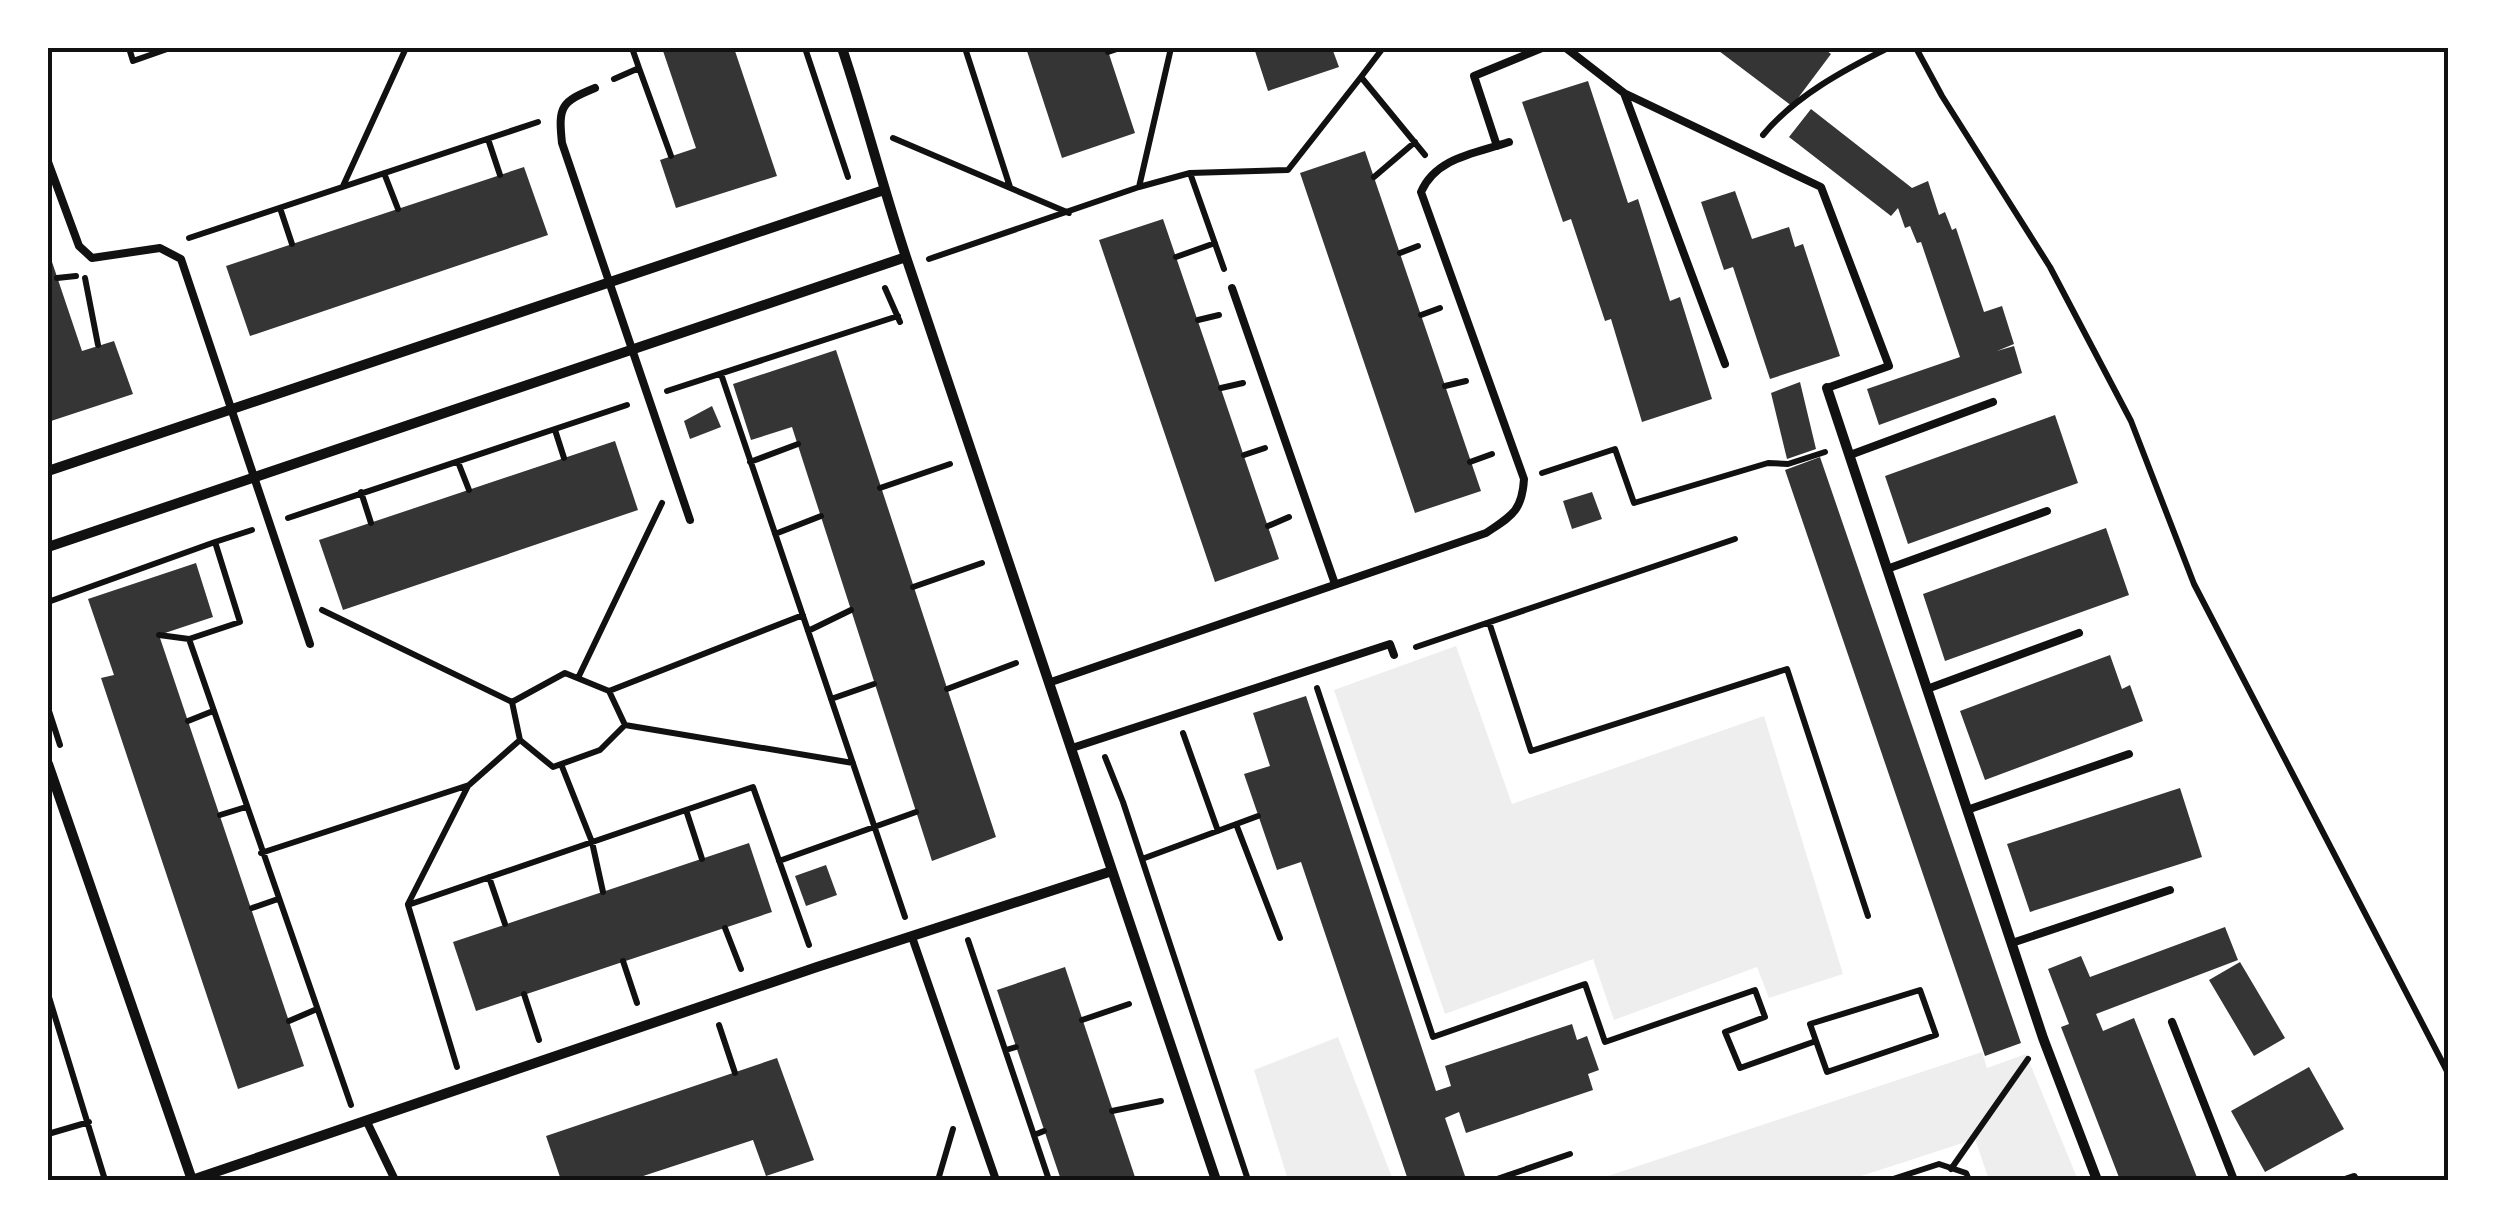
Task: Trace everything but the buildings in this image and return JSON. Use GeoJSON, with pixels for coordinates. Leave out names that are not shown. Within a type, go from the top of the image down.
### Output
{"type":"FeatureCollection","features":[{"type":"Feature","properties":{"kind":"street"},"geometry":{"type":"LineString","coordinates":[[842,48],[876,148],[884,190],[906,258],[1216,1180]]}},
{"type":"Feature","properties":{"kind":"street"},"geometry":{"type":"LineString","coordinates":[[48,470],[884,190]]}},
{"type":"Feature","properties":{"kind":"street"},"geometry":{"type":"LineString","coordinates":[[48,547],[906,258]]}},
{"type":"Feature","properties":{"kind":"street"},"geometry":{"type":"LineString","coordinates":[[1827,388],[2043,1038],[2097,1180]]}},
{"type":"Feature","properties":{"kind":"street"},"geometry":{"type":"LineString","coordinates":[[48,764],[192,1180],[1112,871]]}},
{"type":"Feature","properties":{"kind":"lane"},"geometry":{"type":"LineString","coordinates":[[1497,146],[1474,76],[1542,48]]}},
{"type":"Feature","properties":{"kind":"lane"},"geometry":{"type":"LineString","coordinates":[[1566,48],[1624,92],[1822,188],[1888,366],[1827,388]]}},
{"type":"Feature","properties":{"kind":"lane"},"geometry":{"type":"LineString","coordinates":[[595,88],[568,99],[559,115],[562,144],[690,520]]}},
{"type":"Feature","properties":{"kind":"lane"},"geometry":{"type":"LineString","coordinates":[[1624,92],[1726,364]]}},
{"type":"Feature","properties":{"kind":"lane"},"geometry":{"type":"LineString","coordinates":[[1051,682],[1486,534],[1514,514],[1523,500],[1524,480],[1421,192],[1426,180],[1452,160],[1509,142]]}},
{"type":"Feature","properties":{"kind":"lane"},"geometry":{"type":"LineString","coordinates":[[48,162],[79,246],[92,258],[160,248],[181,258],[310,644]]}},
{"type":"Feature","properties":{"kind":"lane"},"geometry":{"type":"LineString","coordinates":[[1232,288],[1335,584]]}},
{"type":"Feature","properties":{"kind":"lane"},"geometry":{"type":"LineString","coordinates":[[1850,455],[1993,402]]}},
{"type":"Feature","properties":{"kind":"lane"},"geometry":{"type":"LineString","coordinates":[[1887,569],[2047,511]]}},
{"type":"Feature","properties":{"kind":"lane"},"geometry":{"type":"LineString","coordinates":[[1927,689],[2079,634]]}},
{"type":"Feature","properties":{"kind":"lane"},"geometry":{"type":"LineString","coordinates":[[1072,748],[1390,644],[1394,655]]}},
{"type":"Feature","properties":{"kind":"lane"},"geometry":{"type":"LineString","coordinates":[[1967,810],[2129,754]]}},
{"type":"Feature","properties":{"kind":"lane"},"geometry":{"type":"LineString","coordinates":[[2012,944],[2170,890]]}},
{"type":"Feature","properties":{"kind":"lane"},"geometry":{"type":"LineString","coordinates":[[912,937],[996,1180]]}},
{"type":"Feature","properties":{"kind":"lane"},"geometry":{"type":"LineString","coordinates":[[2172,1022],[2234,1180]]}},
{"type":"Feature","properties":{"kind":"lane"},"geometry":{"type":"LineString","coordinates":[[367,1122],[395,1180]]}},
{"type":"Feature","properties":{"kind":"path"},"geometry":{"type":"LineString","coordinates":[[128,48],[133,61],[170,48]]}},
{"type":"Feature","properties":{"kind":"path"},"geometry":{"type":"LineString","coordinates":[[342,187],[406,48]]}},
{"type":"Feature","properties":{"kind":"path"},"geometry":{"type":"LineString","coordinates":[[632,48],[670,156]]}},
{"type":"Feature","properties":{"kind":"path"},"geometry":{"type":"LineString","coordinates":[[805,48],[854,200]]}},
{"type":"Feature","properties":{"kind":"path"},"geometry":{"type":"LineString","coordinates":[[965,48],[1010,189]]}},
{"type":"Feature","properties":{"kind":"path"},"geometry":{"type":"LineString","coordinates":[[1108,52],[1120,48]]}},
{"type":"Feature","properties":{"kind":"path"},"geometry":{"type":"LineString","coordinates":[[1139,188],[1172,48]]}},
{"type":"Feature","properties":{"kind":"path"},"geometry":{"type":"LineString","coordinates":[[928,260],[1190,173],[1288,170],[1384,48]]}},
{"type":"Feature","properties":{"kind":"path"},"geometry":{"type":"LineString","coordinates":[[1748,152],[1778,116],[1851,66],[1888,48]]}},
{"type":"Feature","properties":{"kind":"path"},"geometry":{"type":"LineString","coordinates":[[1916,48],[2050,267],[2131,421],[2194,584],[2448,1073]]}},
{"type":"Feature","properties":{"kind":"path"},"geometry":{"type":"LineString","coordinates":[[595,88],[639,68]]}},
{"type":"Feature","properties":{"kind":"path"},"geometry":{"type":"LineString","coordinates":[[1361,76],[1437,169]]}},
{"type":"Feature","properties":{"kind":"path"},"geometry":{"type":"LineString","coordinates":[[160,248],[559,115]]}},
{"type":"Feature","properties":{"kind":"path"},"geometry":{"type":"LineString","coordinates":[[888,136],[1068,213]]}},
{"type":"Feature","properties":{"kind":"path"},"geometry":{"type":"LineString","coordinates":[[488,139],[500,175]]}},
{"type":"Feature","properties":{"kind":"path"},"geometry":{"type":"LineString","coordinates":[[1374,178],[1414,142]]}},
{"type":"Feature","properties":{"kind":"path"},"geometry":{"type":"LineString","coordinates":[[384,173],[398,209]]}},
{"type":"Feature","properties":{"kind":"path"},"geometry":{"type":"LineString","coordinates":[[1190,173],[1232,288]]}},
{"type":"Feature","properties":{"kind":"path"},"geometry":{"type":"LineString","coordinates":[[280,208],[292,244]]}},
{"type":"Feature","properties":{"kind":"path"},"geometry":{"type":"LineString","coordinates":[[1176,257],[1215,242]]}},
{"type":"Feature","properties":{"kind":"path"},"geometry":{"type":"LineString","coordinates":[[57,278],[84,274],[98,346]]}},
{"type":"Feature","properties":{"kind":"path"},"geometry":{"type":"LineString","coordinates":[[48,602],[361,492],[895,317]]}},
{"type":"Feature","properties":{"kind":"path"},"geometry":{"type":"LineString","coordinates":[[721,374],[908,922],[892,928]]}},
{"type":"Feature","properties":{"kind":"path"},"geometry":{"type":"LineString","coordinates":[[555,430],[564,458]]}},
{"type":"Feature","properties":{"kind":"path"},"geometry":{"type":"LineString","coordinates":[[750,462],[798,444]]}},
{"type":"Feature","properties":{"kind":"path"},"geometry":{"type":"LineString","coordinates":[[1524,480],[1615,449],[1634,503],[1768,463],[1788,464],[1832,449],[1850,455]]}},
{"type":"Feature","properties":{"kind":"path"},"geometry":{"type":"LineString","coordinates":[[458,462],[470,490]]}},
{"type":"Feature","properties":{"kind":"path"},"geometry":{"type":"LineString","coordinates":[[880,488],[950,464]]}},
{"type":"Feature","properties":{"kind":"path"},"geometry":{"type":"LineString","coordinates":[[578,678],[675,477]]}},
{"type":"Feature","properties":{"kind":"path"},"geometry":{"type":"LineString","coordinates":[[361,492],[371,523]]}},
{"type":"Feature","properties":{"kind":"path"},"geometry":{"type":"LineString","coordinates":[[775,534],[821,516]]}},
{"type":"Feature","properties":{"kind":"path"},"geometry":{"type":"LineString","coordinates":[[1394,655],[1736,539]]}},
{"type":"Feature","properties":{"kind":"path"},"geometry":{"type":"LineString","coordinates":[[159,635],[189,639],[240,622],[215,542]]}},
{"type":"Feature","properties":{"kind":"path"},"geometry":{"type":"LineString","coordinates":[[913,587],[982,562]]}},
{"type":"Feature","properties":{"kind":"path"},"geometry":{"type":"LineString","coordinates":[[294,596],[512,702]]}},
{"type":"Feature","properties":{"kind":"path"},"geometry":{"type":"LineString","coordinates":[[808,631],[851,610]]}},
{"type":"Feature","properties":{"kind":"path"},"geometry":{"type":"LineString","coordinates":[[512,702],[565,673],[609,690],[803,615]]}},
{"type":"Feature","properties":{"kind":"path"},"geometry":{"type":"LineString","coordinates":[[1489,622],[1531,752],[1786,669],[1868,916]]}},
{"type":"Feature","properties":{"kind":"path"},"geometry":{"type":"LineString","coordinates":[[189,639],[352,1108]]}},
{"type":"Feature","properties":{"kind":"path"},"geometry":{"type":"LineString","coordinates":[[947,689],[1016,662]]}},
{"type":"Feature","properties":{"kind":"path"},"geometry":{"type":"LineString","coordinates":[[1316,682],[1433,1037],[1585,984],[1605,1042],[1754,990],[1765,1017],[1725,1032],[1740,1068],[1816,1041]]}},
{"type":"Feature","properties":{"kind":"path"},"geometry":{"type":"LineString","coordinates":[[831,699],[874,684]]}},
{"type":"Feature","properties":{"kind":"path"},"geometry":{"type":"LineString","coordinates":[[609,690],[624,725]]}},
{"type":"Feature","properties":{"kind":"path"},"geometry":{"type":"LineString","coordinates":[[512,702],[520,740],[552,767],[600,750],[624,725]]}},
{"type":"Feature","properties":{"kind":"path"},"geometry":{"type":"LineString","coordinates":[[48,708],[66,763]]}},
{"type":"Feature","properties":{"kind":"path"},"geometry":{"type":"LineString","coordinates":[[188,721],[213,711]]}},
{"type":"Feature","properties":{"kind":"path"},"geometry":{"type":"LineString","coordinates":[[1198,723],[1181,729],[1218,831]]}},
{"type":"Feature","properties":{"kind":"path"},"geometry":{"type":"LineString","coordinates":[[624,725],[853,763]]}},
{"type":"Feature","properties":{"kind":"path"},"geometry":{"type":"LineString","coordinates":[[262,853],[469,784],[520,740]]}},
{"type":"Feature","properties":{"kind":"path"},"geometry":{"type":"LineString","coordinates":[[561,764],[592,842],[603,892]]}},
{"type":"Feature","properties":{"kind":"path"},"geometry":{"type":"LineString","coordinates":[[464,1088],[408,905],[469,784]]}},
{"type":"Feature","properties":{"kind":"path"},"geometry":{"type":"LineString","coordinates":[[408,905],[753,788],[817,968]]}},
{"type":"Feature","properties":{"kind":"path"},"geometry":{"type":"LineString","coordinates":[[220,816],[246,807]]}},
{"type":"Feature","properties":{"kind":"path"},"geometry":{"type":"LineString","coordinates":[[686,810],[702,858]]}},
{"type":"Feature","properties":{"kind":"path"},"geometry":{"type":"LineString","coordinates":[[779,861],[916,812]]}},
{"type":"Feature","properties":{"kind":"path"},"geometry":{"type":"LineString","coordinates":[[1142,859],[1258,816]]}},
{"type":"Feature","properties":{"kind":"path"},"geometry":{"type":"LineString","coordinates":[[1236,824],[1280,938]]}},
{"type":"Feature","properties":{"kind":"path"},"geometry":{"type":"LineString","coordinates":[[489,877],[506,924]]}},
{"type":"Feature","properties":{"kind":"path"},"geometry":{"type":"LineString","coordinates":[[252,908],[278,899]]}},
{"type":"Feature","properties":{"kind":"path"},"geometry":{"type":"LineString","coordinates":[[962,920],[1049,1180]]}},
{"type":"Feature","properties":{"kind":"path"},"geometry":{"type":"LineString","coordinates":[[726,928],[750,991]]}},
{"type":"Feature","properties":{"kind":"path"},"geometry":{"type":"LineString","coordinates":[[623,962],[644,1027]]}},
{"type":"Feature","properties":{"kind":"path"},"geometry":{"type":"LineString","coordinates":[[1920,990],[1936,1035],[1827,1072],[1816,1041],[1810,1024],[1920,990]]}},
{"type":"Feature","properties":{"kind":"path"},"geometry":{"type":"LineString","coordinates":[[48,994],[51,1017],[106,1180]]}},
{"type":"Feature","properties":{"kind":"path"},"geometry":{"type":"LineString","coordinates":[[524,994],[541,1044],[525,1050]]}},
{"type":"Feature","properties":{"kind":"path"},"geometry":{"type":"LineString","coordinates":[[712,1004],[735,1072]]}},
{"type":"Feature","properties":{"kind":"path"},"geometry":{"type":"LineString","coordinates":[[1082,1020],[1129,1004]]}},
{"type":"Feature","properties":{"kind":"path"},"geometry":{"type":"LineString","coordinates":[[289,1021],[317,1009]]}},
{"type":"Feature","properties":{"kind":"path"},"geometry":{"type":"LineString","coordinates":[[1951,1168],[2043,1038]]}},
{"type":"Feature","properties":{"kind":"path"},"geometry":{"type":"LineString","coordinates":[[1006,1050],[1016,1047]]}},
{"type":"Feature","properties":{"kind":"path"},"geometry":{"type":"LineString","coordinates":[[938,1180],[964,1089]]}},
{"type":"Feature","properties":{"kind":"path"},"geometry":{"type":"LineString","coordinates":[[1112,1111],[1161,1101]]}},
{"type":"Feature","properties":{"kind":"path"},"geometry":{"type":"LineString","coordinates":[[335,1114],[370,1102]]}},
{"type":"Feature","properties":{"kind":"path"},"geometry":{"type":"LineString","coordinates":[[48,1134],[89,1122]]}},
{"type":"Feature","properties":{"kind":"path"},"geometry":{"type":"LineString","coordinates":[[1034,1135],[1044,1131]]}},
{"type":"Feature","properties":{"kind":"path"},"geometry":{"type":"LineString","coordinates":[[1494,1180],[1570,1154]]}},
{"type":"Feature","properties":{"kind":"path"},"geometry":{"type":"LineString","coordinates":[[1890,1180],[1938,1164],[1966,1173],[1968,1180]]}},
{"type":"Feature","properties":{"kind":"shaded area"},"geometry":{"type":"Polygon","coordinates":[[[1456,646],[1512,804],[1764,716],[1843,974],[1769,998],[1757,967],[1614,1020],[1593,959],[1445,1014],[1334,690],[1456,646]]]}},
{"type":"Feature","properties":{"kind":"shaded area"},"geometry":{"type":"Polygon","coordinates":[[[1338,1037],[1393,1180],[1288,1180],[1254,1070],[1338,1037]]]}},
{"type":"Feature","properties":{"kind":"shaded area"},"geometry":{"type":"Polygon","coordinates":[[[1982,1052],[1987,1068],[2026,1054],[2078,1180],[1989,1180],[1975,1139],[1849,1180],[1596,1180],[1982,1052]]]}}]}
